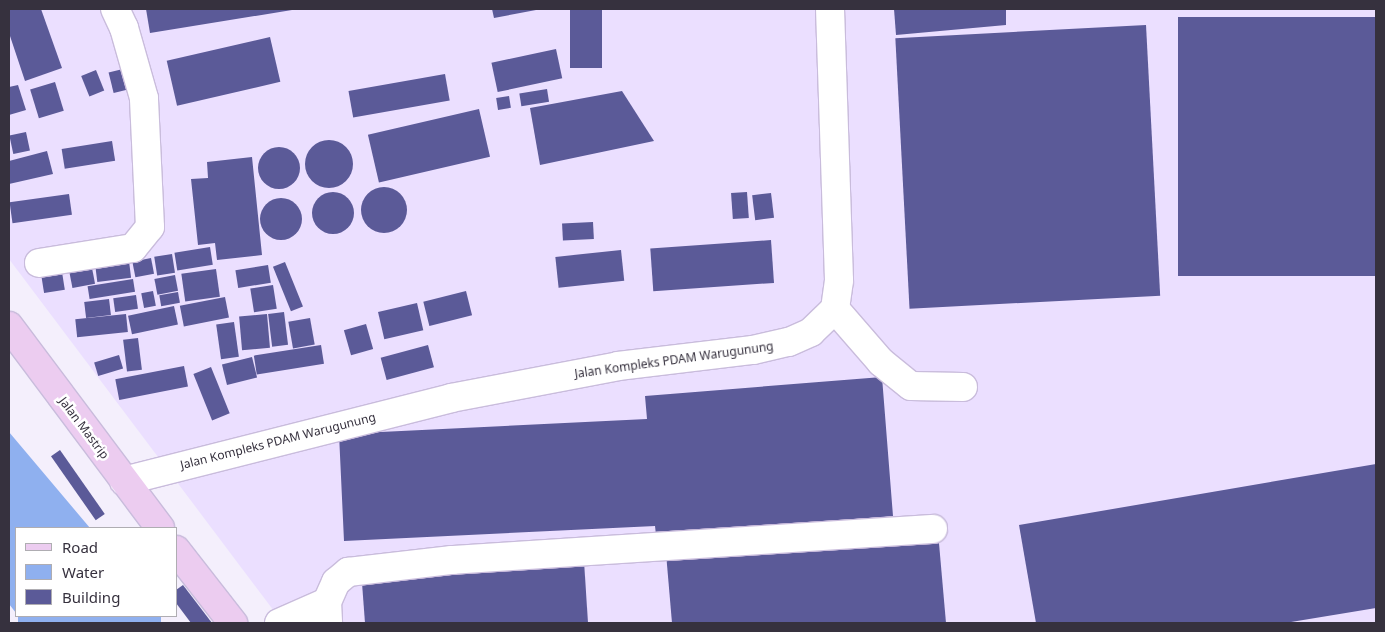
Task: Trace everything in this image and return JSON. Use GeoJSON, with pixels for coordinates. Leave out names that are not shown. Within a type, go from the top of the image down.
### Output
{"type":"FeatureCollection","features":[{"type":"Feature","properties":{"kind":"main road","name":"Jalan Mastrip"},"geometry":{"type":"LineString","coordinates":[[9,326],[159,527]]}},
{"type":"Feature","properties":{"kind":"main road"},"geometry":{"type":"LineString","coordinates":[[178,553],[233,623]]}},
{"type":"Feature","properties":{"kind":"street"},"geometry":{"type":"LineString","coordinates":[[39,263],[133,248],[150,227],[144,98],[124,28],[115,9]]}},
{"type":"Feature","properties":{"kind":"street"},"geometry":{"type":"LineString","coordinates":[[830,9],[839,280],[835,309],[881,362],[911,386],[923,389],[963,387]]}},
{"type":"Feature","properties":{"kind":"street","name":"Jalan Kompleks PDAM Warugunung"},"geometry":{"type":"LineString","coordinates":[[124,481],[450,398],[618,366],[789,342],[811,332],[835,309]]}},
{"type":"Feature","properties":{"kind":"street"},"geometry":{"type":"LineString","coordinates":[[279,623],[327,612],[336,582],[348,572],[452,560],[933,529]]}},
{"type":"Feature","properties":{"kind":"shaded area"},"geometry":{"type":"Polygon","coordinates":[[[9,9],[1376,9],[1376,623],[283,623],[9,259],[9,9]]]}},
{"type":"Feature","properties":{"kind":"water"},"geometry":{"type":"Polygon","coordinates":[[[9,432],[89,527],[15,527],[15,612],[9,604],[9,432]]]}},
{"type":"Feature","properties":{"kind":"water"},"geometry":{"type":"Polygon","coordinates":[[[18,617],[161,617],[161,623],[18,623],[18,617]]]}},
{"type":"Feature","properties":{"kind":"building"},"geometry":{"type":"Polygon","coordinates":[[[9,9],[41,9],[62,68],[25,81],[9,33],[9,9]]]}},
{"type":"Feature","properties":{"kind":"building"},"geometry":{"type":"Polygon","coordinates":[[[146,9],[292,9],[292,10],[150,33],[146,9]]]}},
{"type":"Feature","properties":{"kind":"building"},"geometry":{"type":"Polygon","coordinates":[[[492,9],[536,9],[536,10],[494,18],[492,9]]]}},
{"type":"Feature","properties":{"kind":"building"},"geometry":{"type":"Polygon","coordinates":[[[570,9],[602,9],[602,68],[570,68],[570,9]]]}},
{"type":"Feature","properties":{"kind":"building"},"geometry":{"type":"Polygon","coordinates":[[[894,9],[1006,9],[1006,25],[896,35],[894,9]]]}},
{"type":"Feature","properties":{"kind":"building"},"geometry":{"type":"Polygon","coordinates":[[[1178,17],[1376,17],[1376,276],[1178,276],[1178,17]]]}},
{"type":"Feature","properties":{"kind":"building"},"geometry":{"type":"Polygon","coordinates":[[[1146,25],[1160,296],[910,309],[895,38],[1146,25]]]}},
{"type":"Feature","properties":{"kind":"building"},"geometry":{"type":"Polygon","coordinates":[[[270,37],[280,82],[177,106],[167,61],[270,37]]]}},
{"type":"Feature","properties":{"kind":"building"},"geometry":{"type":"Polygon","coordinates":[[[556,49],[562,78],[498,92],[491,63],[556,49]]]}},
{"type":"Feature","properties":{"kind":"building"},"geometry":{"type":"Polygon","coordinates":[[[127,68],[132,88],[114,93],[109,73],[127,68]]]}},
{"type":"Feature","properties":{"kind":"building"},"geometry":{"type":"Polygon","coordinates":[[[96,70],[104,90],[89,96],[81,76],[96,70]]]}},
{"type":"Feature","properties":{"kind":"building"},"geometry":{"type":"Polygon","coordinates":[[[445,74],[450,101],[353,118],[348,91],[445,74]]]}},
{"type":"Feature","properties":{"kind":"building"},"geometry":{"type":"Polygon","coordinates":[[[55,82],[64,111],[39,118],[30,90],[55,82]]]}},
{"type":"Feature","properties":{"kind":"building"},"geometry":{"type":"Polygon","coordinates":[[[18,85],[26,110],[9,115],[9,87],[18,85]]]}},
{"type":"Feature","properties":{"kind":"building"},"geometry":{"type":"Polygon","coordinates":[[[547,89],[549,102],[521,106],[519,93],[547,89]]]}},
{"type":"Feature","properties":{"kind":"building"},"geometry":{"type":"Polygon","coordinates":[[[622,91],[654,141],[540,165],[530,108],[622,91]]]}},
{"type":"Feature","properties":{"kind":"building"},"geometry":{"type":"Polygon","coordinates":[[[509,96],[511,108],[498,110],[496,98],[509,96]]]}},
{"type":"Feature","properties":{"kind":"building"},"geometry":{"type":"Polygon","coordinates":[[[479,109],[490,157],[379,182],[368,135],[479,109]]]}},
{"type":"Feature","properties":{"kind":"building"},"geometry":{"type":"Polygon","coordinates":[[[26,132],[30,151],[13,154],[9,136],[26,132]]]}},
{"type":"Feature","properties":{"kind":"building"},"geometry":{"type":"Polygon","coordinates":[[[329,140],[338,142],[346,147],[351,155],[353,164],[351,173],[346,181],[338,186],[329,188],[320,186],[312,181],[307,173],[305,164],[307,155],[312,147],[320,142],[329,140]]]}},
{"type":"Feature","properties":{"kind":"building"},"geometry":{"type":"Polygon","coordinates":[[[112,141],[115,161],[65,169],[62,149],[112,141]]]}},
{"type":"Feature","properties":{"kind":"building"},"geometry":{"type":"Polygon","coordinates":[[[283,147],[291,150],[297,156],[300,168],[297,180],[291,186],[275,189],[267,186],[261,180],[258,164],[261,156],[267,150],[283,147]]]}},
{"type":"Feature","properties":{"kind":"building"},"geometry":{"type":"Polygon","coordinates":[[[47,151],[53,174],[9,184],[9,161],[47,151]]]}},
{"type":"Feature","properties":{"kind":"building"},"geometry":{"type":"Polygon","coordinates":[[[252,157],[262,255],[217,260],[215,243],[198,245],[191,179],[208,178],[207,162],[252,157]]]}},
{"type":"Feature","properties":{"kind":"building"},"geometry":{"type":"Polygon","coordinates":[[[384,187],[397,191],[403,197],[407,210],[403,223],[397,229],[384,233],[371,229],[365,223],[361,210],[365,197],[371,191],[384,187]]]}},
{"type":"Feature","properties":{"kind":"building"},"geometry":{"type":"Polygon","coordinates":[[[333,192],[348,198],[354,213],[348,228],[333,234],[318,228],[312,213],[318,198],[333,192]]]}},
{"type":"Feature","properties":{"kind":"building"},"geometry":{"type":"Polygon","coordinates":[[[747,192],[749,218],[733,219],[731,193],[747,192]]]}},
{"type":"Feature","properties":{"kind":"building"},"geometry":{"type":"Polygon","coordinates":[[[771,193],[774,218],[755,220],[752,195],[771,193]]]}},
{"type":"Feature","properties":{"kind":"building"},"geometry":{"type":"Polygon","coordinates":[[[69,194],[72,215],[13,223],[10,202],[69,194]]]}},
{"type":"Feature","properties":{"kind":"building"},"geometry":{"type":"Polygon","coordinates":[[[285,198],[293,201],[299,207],[302,219],[299,231],[293,237],[277,240],[269,237],[263,231],[260,215],[263,207],[269,201],[285,198]]]}},
{"type":"Feature","properties":{"kind":"building"},"geometry":{"type":"Polygon","coordinates":[[[593,222],[594,239],[563,241],[562,224],[593,222]]]}},
{"type":"Feature","properties":{"kind":"building"},"geometry":{"type":"Polygon","coordinates":[[[771,240],[774,283],[653,291],[650,248],[771,240]]]}},
{"type":"Feature","properties":{"kind":"building"},"geometry":{"type":"Polygon","coordinates":[[[210,247],[213,265],[177,270],[174,253],[210,247]]]}},
{"type":"Feature","properties":{"kind":"building"},"geometry":{"type":"Polygon","coordinates":[[[621,250],[624,281],[559,288],[555,257],[621,250]]]}},
{"type":"Feature","properties":{"kind":"building"},"geometry":{"type":"Polygon","coordinates":[[[172,254],[175,273],[157,276],[154,257],[172,254]]]}},
{"type":"Feature","properties":{"kind":"building"},"geometry":{"type":"Polygon","coordinates":[[[151,258],[154,274],[135,277],[132,262],[151,258]]]}},
{"type":"Feature","properties":{"kind":"building"},"geometry":{"type":"Polygon","coordinates":[[[129,261],[131,278],[97,282],[95,265],[129,261]]]}},
{"type":"Feature","properties":{"kind":"building"},"geometry":{"type":"Polygon","coordinates":[[[285,262],[303,307],[291,311],[273,267],[285,262]]]}},
{"type":"Feature","properties":{"kind":"building"},"geometry":{"type":"Polygon","coordinates":[[[268,265],[271,283],[238,288],[235,270],[268,265]]]}},
{"type":"Feature","properties":{"kind":"building"},"geometry":{"type":"Polygon","coordinates":[[[92,268],[95,284],[72,288],[69,272],[92,268]]]}},
{"type":"Feature","properties":{"kind":"building"},"geometry":{"type":"Polygon","coordinates":[[[216,269],[220,297],[185,302],[181,274],[216,269]]]}},
{"type":"Feature","properties":{"kind":"building"},"geometry":{"type":"Polygon","coordinates":[[[62,272],[65,290],[44,293],[41,275],[62,272]]]}},
{"type":"Feature","properties":{"kind":"building"},"geometry":{"type":"Polygon","coordinates":[[[175,275],[178,291],[157,295],[154,279],[175,275]]]}},
{"type":"Feature","properties":{"kind":"building"},"geometry":{"type":"Polygon","coordinates":[[[133,279],[135,292],[90,299],[88,286],[133,279]]]}},
{"type":"Feature","properties":{"kind":"building"},"geometry":{"type":"Polygon","coordinates":[[[273,285],[277,309],[254,312],[250,289],[273,285]]]}},
{"type":"Feature","properties":{"kind":"building"},"geometry":{"type":"Polygon","coordinates":[[[153,291],[156,306],[144,308],[141,293],[153,291]]]}},
{"type":"Feature","properties":{"kind":"building"},"geometry":{"type":"Polygon","coordinates":[[[466,291],[472,315],[429,326],[423,302],[466,291]]]}},
{"type":"Feature","properties":{"kind":"building"},"geometry":{"type":"Polygon","coordinates":[[[178,292],[180,303],[161,306],[159,295],[178,292]]]}},
{"type":"Feature","properties":{"kind":"building"},"geometry":{"type":"Polygon","coordinates":[[[136,295],[138,309],[115,312],[113,298],[136,295]]]}},
{"type":"Feature","properties":{"kind":"building"},"geometry":{"type":"Polygon","coordinates":[[[225,297],[229,318],[184,326],[180,306],[225,297]]]}},
{"type":"Feature","properties":{"kind":"building"},"geometry":{"type":"Polygon","coordinates":[[[109,299],[111,315],[86,318],[84,302],[109,299]]]}},
{"type":"Feature","properties":{"kind":"building"},"geometry":{"type":"Polygon","coordinates":[[[417,303],[423,330],[384,339],[378,312],[417,303]]]}},
{"type":"Feature","properties":{"kind":"building"},"geometry":{"type":"Polygon","coordinates":[[[174,306],[178,325],[132,334],[128,316],[174,306]]]}},
{"type":"Feature","properties":{"kind":"building"},"geometry":{"type":"Polygon","coordinates":[[[284,312],[288,345],[272,347],[268,314],[284,312]]]}},
{"type":"Feature","properties":{"kind":"building"},"geometry":{"type":"Polygon","coordinates":[[[126,314],[128,332],[77,337],[75,319],[126,314]]]}},
{"type":"Feature","properties":{"kind":"building"},"geometry":{"type":"Polygon","coordinates":[[[267,314],[270,348],[242,350],[239,316],[267,314]]]}},
{"type":"Feature","properties":{"kind":"building"},"geometry":{"type":"Polygon","coordinates":[[[310,318],[315,345],[293,348],[288,322],[310,318]]]}},
{"type":"Feature","properties":{"kind":"building"},"geometry":{"type":"Polygon","coordinates":[[[234,322],[239,357],[221,359],[216,325],[234,322]]]}},
{"type":"Feature","properties":{"kind":"building"},"geometry":{"type":"Polygon","coordinates":[[[366,324],[373,349],[351,355],[344,330],[366,324]]]}},
{"type":"Feature","properties":{"kind":"building"},"geometry":{"type":"Polygon","coordinates":[[[138,338],[142,370],[127,372],[123,340],[138,338]]]}},
{"type":"Feature","properties":{"kind":"building"},"geometry":{"type":"Polygon","coordinates":[[[321,345],[324,364],[257,374],[254,356],[321,345]]]}},
{"type":"Feature","properties":{"kind":"building"},"geometry":{"type":"Polygon","coordinates":[[[428,345],[434,367],[387,380],[381,358],[428,345]]]}},
{"type":"Feature","properties":{"kind":"building"},"geometry":{"type":"Polygon","coordinates":[[[119,355],[123,368],[98,376],[94,363],[119,355]]]}},
{"type":"Feature","properties":{"kind":"building"},"geometry":{"type":"Polygon","coordinates":[[[252,357],[257,377],[227,385],[222,364],[252,357]]]}},
{"type":"Feature","properties":{"kind":"building"},"geometry":{"type":"Polygon","coordinates":[[[184,366],[188,387],[119,400],[115,379],[184,366]]]}},
{"type":"Feature","properties":{"kind":"building"},"geometry":{"type":"Polygon","coordinates":[[[211,367],[230,413],[212,420],[193,374],[211,367]]]}},
{"type":"Feature","properties":{"kind":"building"},"geometry":{"type":"Polygon","coordinates":[[[882,377],[893,516],[656,535],[655,526],[344,541],[339,434],[647,419],[645,396],[882,377]]]}},
{"type":"Feature","properties":{"kind":"building"},"geometry":{"type":"Polygon","coordinates":[[[60,450],[105,514],[96,520],[51,456],[60,450]]]}},
{"type":"Feature","properties":{"kind":"building"},"geometry":{"type":"Polygon","coordinates":[[[1376,464],[1376,608],[1285,623],[1036,623],[1019,525],[1376,464]]]}},
{"type":"Feature","properties":{"kind":"building"},"geometry":{"type":"Polygon","coordinates":[[[938,532],[946,623],[672,623],[666,553],[938,532]]]}},
{"type":"Feature","properties":{"kind":"building"},"geometry":{"type":"Polygon","coordinates":[[[584,561],[588,623],[365,623],[362,583],[584,561]]]}},
{"type":"Feature","properties":{"kind":"building"},"geometry":{"type":"Polygon","coordinates":[[[183,585],[212,623],[191,623],[178,606],[178,589],[183,585]]]}}]}
